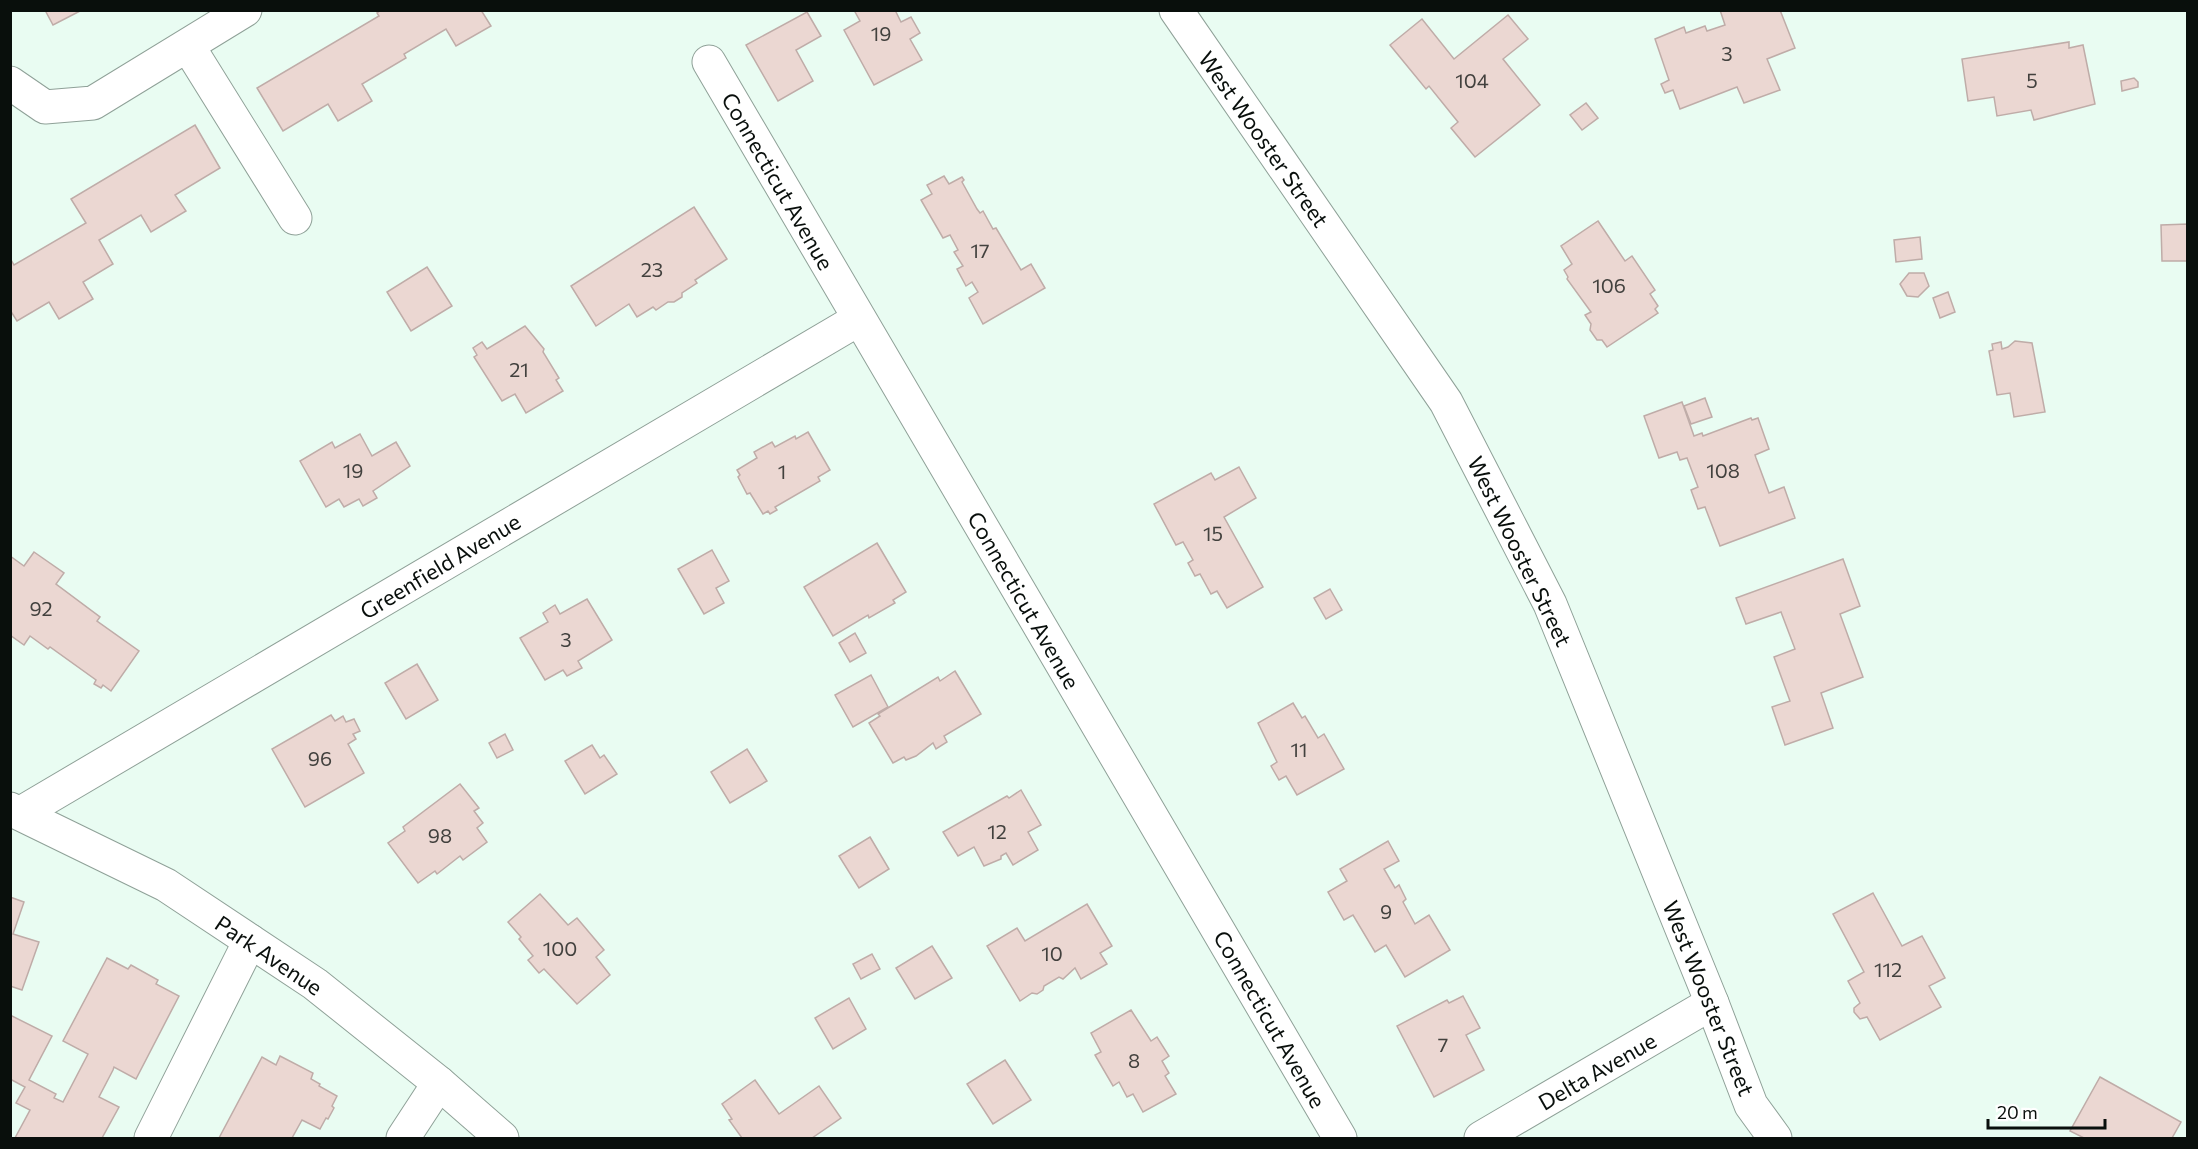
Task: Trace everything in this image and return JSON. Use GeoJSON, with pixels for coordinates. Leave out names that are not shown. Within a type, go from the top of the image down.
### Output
{"type":"FeatureCollection","features":[{"type":"Feature","properties":{"kind":"street"},"geometry":{"type":"LineString","coordinates":[[10,83],[45,107],[93,103],[245,10]]}},
{"type":"Feature","properties":{"kind":"street","name":"West Wooster Street"},"geometry":{"type":"LineString","coordinates":[[1176,10],[1446,402],[1550,604],[1751,1105],[1775,1138]]}},
{"type":"Feature","properties":{"kind":"street"},"geometry":{"type":"LineString","coordinates":[[188,46],[295,218]]}},
{"type":"Feature","properties":{"kind":"street","name":"Connecticut Avenue"},"geometry":{"type":"LineString","coordinates":[[709,62],[1340,1138]]}},
{"type":"Feature","properties":{"kind":"street","name":"Greenfield Avenue"},"geometry":{"type":"LineString","coordinates":[[16,811],[859,319]]}},
{"type":"Feature","properties":{"kind":"street","name":"Park Avenue"},"geometry":{"type":"LineString","coordinates":[[16,811],[166,885],[315,984],[439,1083],[501,1138]]}},
{"type":"Feature","properties":{"kind":"street"},"geometry":{"type":"LineString","coordinates":[[151,1138],[250,941]]}},
{"type":"Feature","properties":{"kind":"street","name":"Delta Avenue"},"geometry":{"type":"LineString","coordinates":[[1481,1138],[1712,1003]]}},
{"type":"Feature","properties":{"kind":"street"},"geometry":{"type":"LineString","coordinates":[[403,1138],[439,1083]]}},
{"type":"Feature","properties":{"kind":"building"},"geometry":{"type":"Polygon","coordinates":[[[45,10],[82,10],[53,25],[45,10]]]}},
{"type":"Feature","properties":{"kind":"building"},"geometry":{"type":"Polygon","coordinates":[[[381,10],[481,10],[491,26],[456,46],[446,29],[404,54],[406,58],[362,84],[372,101],[338,121],[328,104],[283,131],[257,88],[379,16],[377,13],[381,10]]]}},
{"type":"Feature","properties":{"kind":"building"},"geometry":{"type":"Polygon","coordinates":[[[854,10],[895,10],[901,22],[911,17],[920,33],[910,39],[922,60],[874,85],[844,30],[860,21],[854,10]]]}},
{"type":"Feature","properties":{"kind":"building"},"geometry":{"type":"Polygon","coordinates":[[[1720,10],[1780,10],[1795,48],[1767,59],[1780,90],[1744,103],[1737,87],[1680,109],[1673,90],[1665,93],[1661,84],[1669,80],[1655,39],[1684,27],[1686,33],[1705,26],[1707,31],[1725,25],[1720,10]]]}},
{"type":"Feature","properties":{"kind":"building"},"geometry":{"type":"Polygon","coordinates":[[[807,12],[821,36],[796,50],[813,81],[778,101],[746,45],[807,12]]]}},
{"type":"Feature","properties":{"kind":"building"},"geometry":{"type":"Polygon","coordinates":[[[1508,15],[1528,39],[1503,59],[1540,105],[1475,157],[1451,128],[1458,122],[1429,86],[1426,89],[1390,45],[1422,19],[1454,59],[1508,15]]]}},
{"type":"Feature","properties":{"kind":"building"},"geometry":{"type":"Polygon","coordinates":[[[2069,42],[2069,48],[2083,45],[2095,104],[2034,120],[2031,110],[1997,116],[1994,97],[1968,101],[1962,59],[2069,42]]]}},
{"type":"Feature","properties":{"kind":"building"},"geometry":{"type":"Polygon","coordinates":[[[2134,78],[2138,82],[2138,87],[2122,91],[2121,81],[2134,78]]]}},
{"type":"Feature","properties":{"kind":"building"},"geometry":{"type":"Polygon","coordinates":[[[1586,103],[1598,118],[1582,130],[1570,115],[1586,103]]]}},
{"type":"Feature","properties":{"kind":"building"},"geometry":{"type":"Polygon","coordinates":[[[195,125],[220,168],[175,195],[186,211],[151,232],[141,215],[99,240],[113,264],[83,282],[93,299],[59,319],[49,302],[17,321],[10,310],[10,258],[14,265],[86,223],[71,199],[195,125]]]}},
{"type":"Feature","properties":{"kind":"building"},"geometry":{"type":"Polygon","coordinates":[[[944,176],[949,184],[962,177],[964,180],[962,182],[977,209],[980,213],[983,211],[993,229],[996,228],[1021,270],[1031,264],[1045,288],[983,324],[969,298],[978,292],[972,282],[966,286],[957,269],[963,266],[954,252],[958,250],[950,235],[943,238],[921,200],[932,194],[927,185],[944,176]]]}},
{"type":"Feature","properties":{"kind":"building"},"geometry":{"type":"Polygon","coordinates":[[[694,207],[727,259],[695,280],[697,283],[682,293],[682,297],[674,302],[668,302],[656,310],[653,307],[637,317],[629,304],[596,326],[571,286],[694,207]]]}},
{"type":"Feature","properties":{"kind":"building"},"geometry":{"type":"Polygon","coordinates":[[[1598,221],[1625,261],[1632,256],[1655,290],[1650,294],[1658,306],[1655,309],[1658,313],[1607,347],[1602,340],[1597,340],[1590,330],[1591,324],[1585,315],[1591,312],[1567,279],[1564,270],[1572,264],[1561,246],[1598,221]]]}},
{"type":"Feature","properties":{"kind":"building"},"geometry":{"type":"Polygon","coordinates":[[[2188,224],[2188,261],[2162,261],[2161,225],[2188,224]]]}},
{"type":"Feature","properties":{"kind":"building"},"geometry":{"type":"Polygon","coordinates":[[[1920,237],[1922,259],[1896,262],[1894,240],[1920,237]]]}},
{"type":"Feature","properties":{"kind":"building"},"geometry":{"type":"Polygon","coordinates":[[[427,267],[452,306],[411,331],[387,292],[427,267]]]}},
{"type":"Feature","properties":{"kind":"building"},"geometry":{"type":"Polygon","coordinates":[[[1909,273],[1924,273],[1929,286],[1918,297],[1907,296],[1900,284],[1909,273]]]}},
{"type":"Feature","properties":{"kind":"building"},"geometry":{"type":"Polygon","coordinates":[[[1948,292],[1955,312],[1940,318],[1933,298],[1948,292]]]}},
{"type":"Feature","properties":{"kind":"building"},"geometry":{"type":"Polygon","coordinates":[[[525,326],[544,349],[543,352],[559,378],[556,380],[563,391],[526,413],[515,394],[502,401],[474,357],[477,355],[473,348],[482,342],[487,349],[525,326]]]}},
{"type":"Feature","properties":{"kind":"building"},"geometry":{"type":"Polygon","coordinates":[[[2015,341],[2032,343],[2045,412],[2014,417],[2010,393],[1997,395],[1989,351],[1993,350],[1992,344],[2001,342],[2002,349],[2015,341]]]}},
{"type":"Feature","properties":{"kind":"building"},"geometry":{"type":"Polygon","coordinates":[[[1705,398],[1712,417],[1691,424],[1684,406],[1705,398]]]}},
{"type":"Feature","properties":{"kind":"building"},"geometry":{"type":"Polygon","coordinates":[[[1682,402],[1694,436],[1702,433],[1703,436],[1751,418],[1752,420],[1758,418],[1769,449],[1755,455],[1756,458],[1769,493],[1784,487],[1795,518],[1720,546],[1705,507],[1698,509],[1691,490],[1698,487],[1687,458],[1680,460],[1677,452],[1659,458],[1644,416],[1682,402]]]}},
{"type":"Feature","properties":{"kind":"building"},"geometry":{"type":"Polygon","coordinates":[[[808,432],[830,470],[818,477],[820,481],[775,507],[777,510],[770,514],[768,511],[763,514],[750,493],[747,494],[737,470],[757,458],[754,452],[772,442],[775,447],[808,432]]]}},
{"type":"Feature","properties":{"kind":"building"},"geometry":{"type":"Polygon","coordinates":[[[360,434],[372,456],[396,442],[410,466],[373,491],[377,498],[363,506],[359,499],[344,507],[339,499],[326,507],[300,461],[332,442],[335,448],[360,434]]]}},
{"type":"Feature","properties":{"kind":"building"},"geometry":{"type":"Polygon","coordinates":[[[1239,467],[1256,498],[1224,517],[1263,587],[1227,608],[1217,591],[1211,594],[1200,574],[1195,576],[1188,563],[1193,560],[1183,542],[1176,545],[1154,504],[1211,473],[1215,480],[1239,467]]]}},
{"type":"Feature","properties":{"kind":"building"},"geometry":{"type":"Polygon","coordinates":[[[877,543],[906,592],[893,600],[895,603],[869,618],[868,615],[833,636],[804,587],[877,543]]]}},
{"type":"Feature","properties":{"kind":"building"},"geometry":{"type":"Polygon","coordinates":[[[712,550],[729,581],[716,588],[724,603],[704,614],[678,569],[712,550]]]}},
{"type":"Feature","properties":{"kind":"building"},"geometry":{"type":"Polygon","coordinates":[[[34,552],[64,573],[56,584],[100,617],[97,621],[139,651],[111,691],[103,685],[101,688],[94,684],[96,680],[50,647],[48,649],[30,636],[24,645],[10,635],[10,556],[24,566],[34,552]]]}},
{"type":"Feature","properties":{"kind":"building"},"geometry":{"type":"Polygon","coordinates":[[[1843,559],[1860,606],[1840,614],[1863,677],[1821,693],[1833,728],[1785,745],[1772,707],[1790,701],[1774,657],[1795,649],[1781,612],[1746,624],[1736,598],[1843,559]]]}},
{"type":"Feature","properties":{"kind":"building"},"geometry":{"type":"Polygon","coordinates":[[[1330,589],[1342,610],[1326,619],[1314,598],[1330,589]]]}},
{"type":"Feature","properties":{"kind":"building"},"geometry":{"type":"Polygon","coordinates":[[[587,599],[612,640],[578,661],[582,668],[567,676],[563,670],[545,680],[520,638],[548,622],[543,613],[555,605],[560,614],[587,599]]]}},
{"type":"Feature","properties":{"kind":"building"},"geometry":{"type":"Polygon","coordinates":[[[855,633],[866,653],[850,662],[839,643],[855,633]]]}},
{"type":"Feature","properties":{"kind":"building"},"geometry":{"type":"Polygon","coordinates":[[[417,664],[438,700],[406,719],[385,683],[417,664]]]}},
{"type":"Feature","properties":{"kind":"building"},"geometry":{"type":"Polygon","coordinates":[[[955,671],[981,714],[944,736],[947,742],[936,749],[933,743],[916,756],[906,760],[904,757],[893,763],[869,723],[880,716],[878,714],[938,677],[940,681],[955,671]]]}},
{"type":"Feature","properties":{"kind":"building"},"geometry":{"type":"Polygon","coordinates":[[[871,675],[888,707],[853,727],[835,695],[871,675]]]}},
{"type":"Feature","properties":{"kind":"building"},"geometry":{"type":"Polygon","coordinates":[[[1293,703],[1302,718],[1305,716],[1318,738],[1324,734],[1344,769],[1297,795],[1286,776],[1279,780],[1271,766],[1277,762],[1258,723],[1293,703]]]}},
{"type":"Feature","properties":{"kind":"building"},"geometry":{"type":"Polygon","coordinates":[[[331,715],[335,721],[343,716],[346,722],[354,719],[360,731],[353,734],[356,739],[348,744],[364,773],[305,807],[272,749],[331,715]]]}},
{"type":"Feature","properties":{"kind":"building"},"geometry":{"type":"Polygon","coordinates":[[[505,734],[513,750],[497,758],[489,743],[505,734]]]}},
{"type":"Feature","properties":{"kind":"building"},"geometry":{"type":"Polygon","coordinates":[[[592,745],[600,758],[604,755],[617,774],[585,794],[565,761],[592,745]]]}},
{"type":"Feature","properties":{"kind":"building"},"geometry":{"type":"Polygon","coordinates":[[[747,749],[767,781],[730,803],[711,772],[747,749]]]}},
{"type":"Feature","properties":{"kind":"building"},"geometry":{"type":"Polygon","coordinates":[[[460,784],[479,808],[474,811],[483,823],[477,828],[487,842],[463,860],[460,856],[437,874],[435,871],[418,883],[388,843],[405,831],[403,827],[460,784]]]}},
{"type":"Feature","properties":{"kind":"building"},"geometry":{"type":"Polygon","coordinates":[[[1021,790],[1041,825],[1028,832],[1038,850],[1013,865],[1006,853],[1001,856],[1001,859],[984,866],[974,847],[958,856],[943,832],[1021,790]]]}},
{"type":"Feature","properties":{"kind":"building"},"geometry":{"type":"Polygon","coordinates":[[[870,837],[889,869],[859,888],[839,856],[870,837]]]}},
{"type":"Feature","properties":{"kind":"building"},"geometry":{"type":"Polygon","coordinates":[[[1388,841],[1399,861],[1384,869],[1395,888],[1399,885],[1406,899],[1403,902],[1415,924],[1429,915],[1450,950],[1405,977],[1386,945],[1375,952],[1353,915],[1344,920],[1328,892],[1347,881],[1340,869],[1388,841]]]}},
{"type":"Feature","properties":{"kind":"building"},"geometry":{"type":"Polygon","coordinates":[[[1873,893],[1902,946],[1922,936],[1945,978],[1929,986],[1941,1007],[1880,1040],[1867,1017],[1860,1019],[1854,1012],[1854,1008],[1860,1003],[1848,981],[1864,972],[1833,914],[1873,893]]]}},
{"type":"Feature","properties":{"kind":"building"},"geometry":{"type":"Polygon","coordinates":[[[540,894],[568,925],[577,918],[604,950],[596,957],[610,975],[577,1004],[544,969],[539,973],[528,960],[533,956],[508,922],[540,894]]]}},
{"type":"Feature","properties":{"kind":"building"},"geometry":{"type":"Polygon","coordinates":[[[10,897],[24,902],[13,934],[39,942],[22,990],[10,986],[10,897]]]}},
{"type":"Feature","properties":{"kind":"building"},"geometry":{"type":"Polygon","coordinates":[[[1087,904],[1112,946],[1100,953],[1107,964],[1081,979],[1075,968],[1063,979],[1059,977],[1044,986],[1043,990],[1037,994],[1032,993],[1020,1001],[987,946],[1017,928],[1025,941],[1087,904]]]}},
{"type":"Feature","properties":{"kind":"building"},"geometry":{"type":"Polygon","coordinates":[[[932,946],[952,978],[915,999],[896,968],[932,946]]]}},
{"type":"Feature","properties":{"kind":"building"},"geometry":{"type":"Polygon","coordinates":[[[872,954],[880,969],[861,979],[853,964],[872,954]]]}},
{"type":"Feature","properties":{"kind":"building"},"geometry":{"type":"Polygon","coordinates":[[[107,958],[128,969],[131,965],[158,980],[156,984],[179,996],[136,1079],[114,1067],[99,1097],[119,1107],[102,1138],[15,1138],[30,1110],[16,1103],[25,1087],[10,1079],[10,1015],[52,1036],[29,1080],[56,1094],[54,1098],[63,1102],[88,1054],[63,1041],[107,958]]]}},
{"type":"Feature","properties":{"kind":"building"},"geometry":{"type":"Polygon","coordinates":[[[1463,996],[1480,1028],[1466,1035],[1484,1070],[1434,1097],[1397,1026],[1447,1000],[1449,1003],[1463,996]]]}},
{"type":"Feature","properties":{"kind":"building"},"geometry":{"type":"Polygon","coordinates":[[[849,998],[866,1029],[833,1049],[815,1018],[849,998]]]}},
{"type":"Feature","properties":{"kind":"building"},"geometry":{"type":"Polygon","coordinates":[[[1131,1010],[1151,1041],[1157,1037],[1169,1056],[1162,1061],[1169,1073],[1165,1076],[1176,1094],[1143,1112],[1133,1094],[1127,1097],[1119,1082],[1113,1086],[1095,1055],[1101,1052],[1091,1033],[1131,1010]]]}},
{"type":"Feature","properties":{"kind":"building"},"geometry":{"type":"Polygon","coordinates":[[[280,1056],[313,1073],[311,1079],[337,1096],[328,1119],[326,1118],[320,1129],[302,1120],[292,1138],[219,1138],[262,1057],[276,1065],[280,1056]]]}},
{"type":"Feature","properties":{"kind":"building"},"geometry":{"type":"Polygon","coordinates":[[[1005,1060],[1031,1100],[993,1124],[967,1084],[1005,1060]]]}},
{"type":"Feature","properties":{"kind":"building"},"geometry":{"type":"Polygon","coordinates":[[[2100,1077],[2181,1122],[2172,1138],[2084,1138],[2070,1131],[2100,1077]]]}},
{"type":"Feature","properties":{"kind":"building"},"geometry":{"type":"Polygon","coordinates":[[[755,1080],[779,1114],[819,1086],[841,1118],[812,1138],[742,1138],[729,1120],[732,1119],[722,1104],[755,1080]]]}}]}
